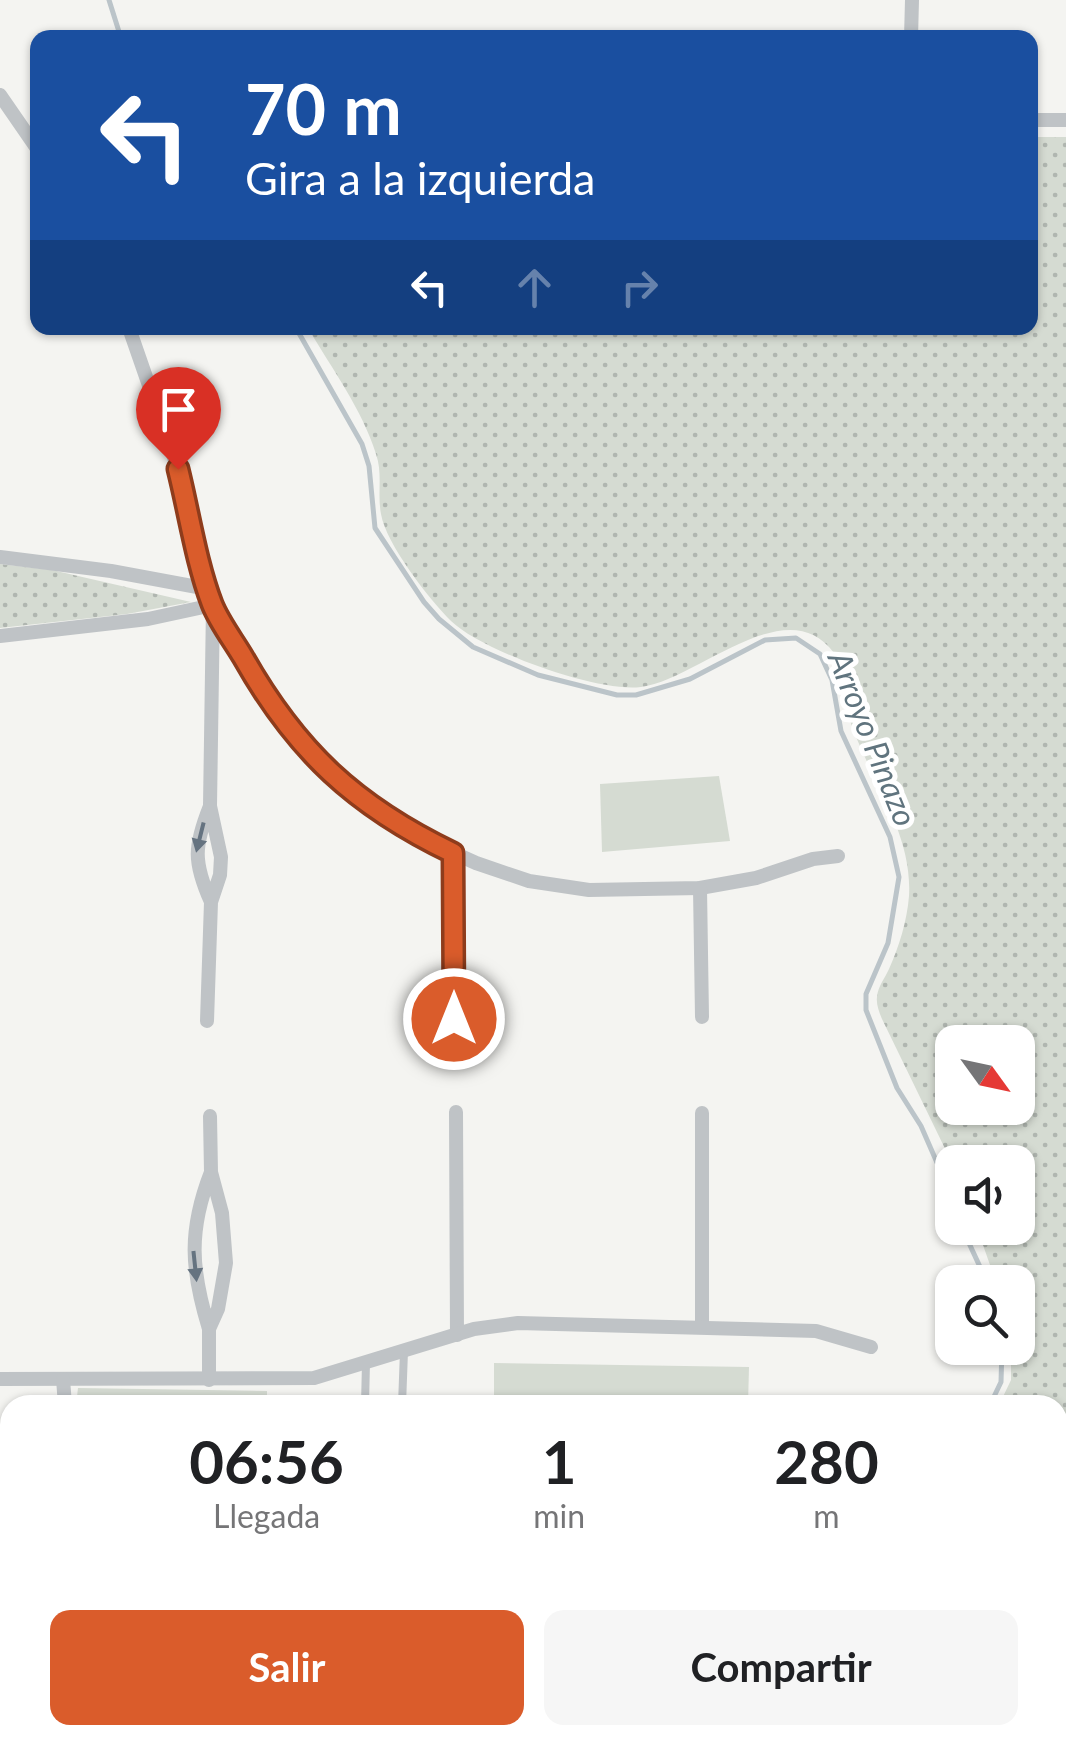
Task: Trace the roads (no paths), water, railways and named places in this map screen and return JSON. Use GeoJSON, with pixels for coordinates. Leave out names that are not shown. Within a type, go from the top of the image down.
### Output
{"type":"FeatureCollection","features":[{"type":"Feature","properties":{"kind":"street"},"geometry":{"type":"LineString","coordinates":[[911,30],[912,0]]}},
{"type":"Feature","properties":{"kind":"street"},"geometry":{"type":"LineString","coordinates":[[0,95],[30,138]]}},
{"type":"Feature","properties":{"kind":"street"},"geometry":{"type":"LineString","coordinates":[[1038,120],[1066,120]]}},
{"type":"Feature","properties":{"kind":"street"},"geometry":{"type":"LineString","coordinates":[[131,335],[178,469],[213,606],[264,696],[304,747],[381,813],[453,853],[555,887],[623,892],[700,888],[756,878],[813,858],[838,856]]}},
{"type":"Feature","properties":{"kind":"street"},"geometry":{"type":"LineString","coordinates":[[0,557],[111,571],[208,589]]}},
{"type":"Feature","properties":{"kind":"street"},"geometry":{"type":"LineString","coordinates":[[0,636],[148,619],[213,606]]}},
{"type":"Feature","properties":{"kind":"street"},"geometry":{"type":"LineString","coordinates":[[208,1021],[210,902],[220,875],[221,857],[210,806],[213,606]]}},
{"type":"Feature","properties":{"kind":"street"},"geometry":{"type":"LineString","coordinates":[[210,806],[196,852],[210,902]]}},
{"type":"Feature","properties":{"kind":"street"},"geometry":{"type":"LineString","coordinates":[[453,853],[454,1019]]}},
{"type":"Feature","properties":{"kind":"street"},"geometry":{"type":"LineString","coordinates":[[700,888],[702,1017]]}},
{"type":"Feature","properties":{"kind":"street"},"geometry":{"type":"LineString","coordinates":[[456,1112],[457,1335]]}},
{"type":"Feature","properties":{"kind":"street"},"geometry":{"type":"LineString","coordinates":[[702,1113],[702,1327]]}},
{"type":"Feature","properties":{"kind":"street"},"geometry":{"type":"LineString","coordinates":[[209,1329],[218,1309],[226,1263],[222,1213],[211,1172],[210,1116]]}},
{"type":"Feature","properties":{"kind":"street"},"geometry":{"type":"LineString","coordinates":[[209,1380],[209,1329],[193,1255],[194,1227],[211,1172]]}},
{"type":"Feature","properties":{"kind":"street"},"geometry":{"type":"LineString","coordinates":[[0,1379],[314,1378],[457,1335],[518,1322],[816,1332],[871,1346]]}},
{"type":"Feature","properties":{"kind":"street"},"geometry":{"type":"LineString","coordinates":[[63,1379],[64,1395]]}},
{"type":"Feature","properties":{"kind":"lane"},"geometry":{"type":"LineString","coordinates":[[402,1395],[404,1351]]}},
{"type":"Feature","properties":{"kind":"lane"},"geometry":{"type":"LineString","coordinates":[[364,1395],[366,1362]]}},
{"type":"Feature","properties":{"kind":"waterway","name":"Arroyo Pinazo"},"geometry":{"type":"LineString","coordinates":[[109,0],[118,30]]}},
{"type":"Feature","properties":{"kind":"waterway","name":"Arroyo Pinazo"},"geometry":{"type":"LineString","coordinates":[[300,335],[362,444],[369,466],[375,528],[424,602],[473,647],[538,675],[617,695],[636,695],[690,679],[765,640],[796,638],[820,654],[832,680],[841,731],[890,837],[899,877],[888,943],[866,994],[866,1010],[897,1088],[935,1158]]}},
{"type":"Feature","properties":{"kind":"waterway","name":"Arroyo Pinazo"},"geometry":{"type":"LineString","coordinates":[[970,1245],[979,1265]]}},
{"type":"Feature","properties":{"kind":"waterway","name":"Arroyo Pinazo"},"geometry":{"type":"LineString","coordinates":[[995,1395],[1001,1382],[1002,1365]]}}]}
